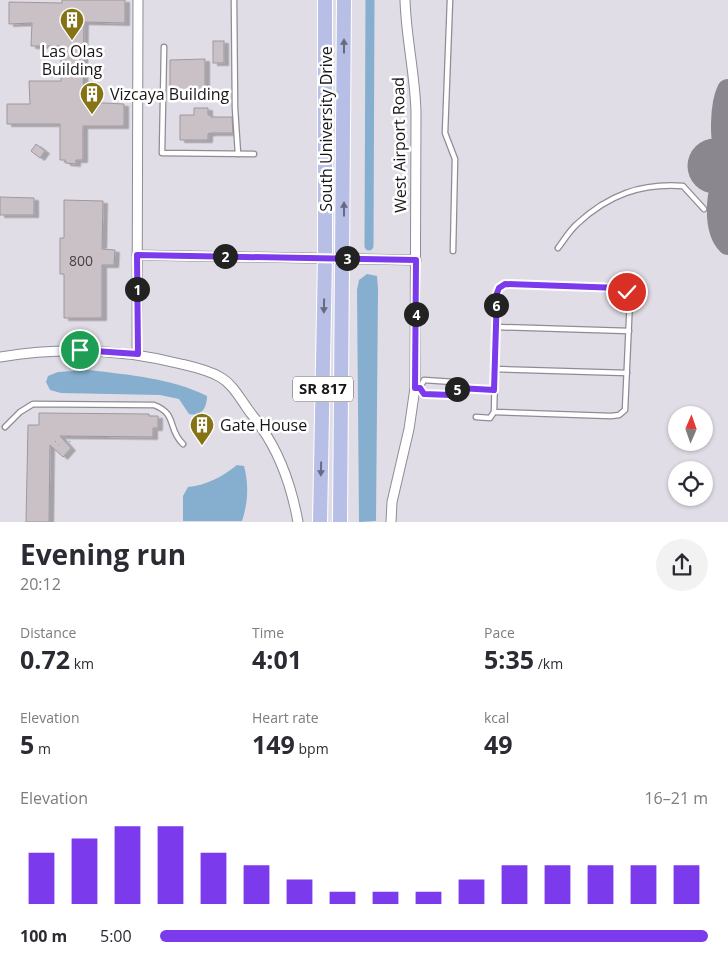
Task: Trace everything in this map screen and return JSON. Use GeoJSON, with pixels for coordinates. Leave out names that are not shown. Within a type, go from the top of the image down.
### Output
{"type":"FeatureCollection","features":[{"type":"Feature","properties":{"kind":"main road","name":"South University Drive"},"geometry":{"type":"LineString","coordinates":[[320,522],[325,258],[326,0]]}},
{"type":"Feature","properties":{"kind":"main road","name":"South University Drive"},"geometry":{"type":"LineString","coordinates":[[340,522],[344,0]]}},
{"type":"Feature","properties":{"kind":"street"},"geometry":{"type":"LineString","coordinates":[[138,0],[138,354]]}},
{"type":"Feature","properties":{"kind":"street","name":"West Airport Road"},"geometry":{"type":"LineString","coordinates":[[391,522],[392,502],[418,388],[416,112],[415,82],[406,16],[406,0]]}},
{"type":"Feature","properties":{"kind":"street"},"geometry":{"type":"LineString","coordinates":[[137,255],[416,260]]}},
{"type":"Feature","properties":{"kind":"street"},"geometry":{"type":"LineString","coordinates":[[0,357],[44,351],[80,350],[138,354],[189,366],[222,378],[261,427],[270,443],[285,474],[295,505],[298,522]]}},
{"type":"Feature","properties":{"kind":"lane"},"geometry":{"type":"LineString","coordinates":[[234,0],[235,108],[238,154]]}},
{"type":"Feature","properties":{"kind":"lane"},"geometry":{"type":"LineString","coordinates":[[450,0],[445,134],[455,159],[453,250]]}},
{"type":"Feature","properties":{"kind":"lane"},"geometry":{"type":"LineString","coordinates":[[164,46],[162,153],[254,154]]}},
{"type":"Feature","properties":{"kind":"lane"},"geometry":{"type":"LineString","coordinates":[[558,248],[576,224],[606,201],[639,188],[665,184],[683,186],[704,209]]}},
{"type":"Feature","properties":{"kind":"lane"},"geometry":{"type":"LineString","coordinates":[[476,417],[490,418],[494,412],[497,293],[499,288],[505,284],[620,288],[627,292],[630,298],[625,410],[610,416],[494,412]]}},
{"type":"Feature","properties":{"kind":"lane"},"geometry":{"type":"LineString","coordinates":[[496,327],[629,331]]}},
{"type":"Feature","properties":{"kind":"lane"},"geometry":{"type":"LineString","coordinates":[[494,369],[627,374]]}},
{"type":"Feature","properties":{"kind":"lane"},"geometry":{"type":"LineString","coordinates":[[458,388],[454,382],[424,380],[418,388],[424,394],[451,395],[458,388],[494,390]]}},
{"type":"Feature","properties":{"kind":"lane"},"geometry":{"type":"LineString","coordinates":[[5,427],[20,412],[33,404],[154,405],[164,408],[169,414],[176,436],[183,444]]}},
{"type":"Feature","properties":{"kind":"path"},"geometry":{"type":"LineString","coordinates":[[69,436],[70,443]]}},
{"type":"Feature","properties":{"kind":"path"},"geometry":{"type":"LineString","coordinates":[[55,440],[61,447]]}},
{"type":"Feature","properties":{"kind":"water"},"geometry":{"type":"Polygon","coordinates":[[[367,274],[377,276],[378,289],[376,521],[359,522],[357,290],[359,280],[367,274]]]}},
{"type":"Feature","properties":{"kind":"water"},"geometry":{"type":"Polygon","coordinates":[[[89,370],[150,378],[179,385],[207,396],[206,404],[200,413],[194,415],[189,414],[179,399],[160,395],[61,393],[50,390],[46,382],[48,376],[58,372],[89,370]]]}},
{"type":"Feature","properties":{"kind":"water"},"geometry":{"type":"Polygon","coordinates":[[[237,465],[244,466],[247,480],[247,500],[242,521],[183,521],[183,496],[188,487],[214,480],[237,465]]]}},
{"type":"Feature","properties":{"kind":"building"},"geometry":{"type":"Polygon","coordinates":[[[62,0],[125,0],[125,23],[84,22],[83,70],[84,102],[124,104],[124,126],[83,126],[83,160],[76,160],[76,164],[60,160],[60,124],[7,124],[7,104],[30,104],[29,81],[61,81],[61,46],[31,46],[32,23],[9,24],[9,2],[62,3],[62,0]]]}},
{"type":"Feature","properties":{"kind":"building"},"geometry":{"type":"Polygon","coordinates":[[[213,41],[224,41],[224,63],[213,63],[213,41]]]}},
{"type":"Feature","properties":{"kind":"building"},"geometry":{"type":"Polygon","coordinates":[[[205,59],[205,93],[170,94],[170,60],[205,59]]]}},
{"type":"Feature","properties":{"kind":"building"},"geometry":{"type":"Polygon","coordinates":[[[194,108],[208,108],[208,115],[211,115],[211,117],[232,117],[233,133],[211,133],[208,134],[208,140],[180,140],[180,115],[194,115],[194,108]]]}},
{"type":"Feature","properties":{"kind":"building"},"geometry":{"type":"Polygon","coordinates":[[[36,144],[45,151],[40,158],[31,151],[36,144]]]}},
{"type":"Feature","properties":{"kind":"building"},"geometry":{"type":"Polygon","coordinates":[[[0,197],[34,198],[34,215],[0,215],[0,197]]]}},
{"type":"Feature","properties":{"kind":"building"},"geometry":{"type":"Polygon","coordinates":[[[64,200],[103,201],[102,249],[115,250],[114,265],[102,265],[102,318],[64,318],[64,274],[60,274],[60,238],[64,238],[64,200]]]}},
{"type":"Feature","properties":{"kind":"building"},"geometry":{"type":"Polygon","coordinates":[[[39,413],[149,414],[149,416],[158,416],[158,428],[153,428],[153,437],[60,436],[71,448],[63,457],[50,445],[49,522],[26,522],[28,425],[39,425],[39,413]]]}},
{"type":"Feature","properties":{"kind":"waterway"},"geometry":{"type":"LineString","coordinates":[[369,246],[370,0]]}},
{"type":"Feature","properties":{"kind":"taxiway"},"geometry":{"type":"LineString","coordinates":[[728,90],[722,123],[723,142],[728,156]]}},
{"type":"Feature","properties":{"kind":"taxiway"},"geometry":{"type":"LineString","coordinates":[[728,175],[721,190],[718,210],[720,229],[723,238],[728,244]]}},
{"type":"Feature","properties":{"kind":"runway"},"geometry":{"type":"LineString","coordinates":[[715,166],[728,166]]}},
{"type":"Feature","properties":{"kind":"place","name":"Las Olas Building"},"geometry":{"type":"Point","coordinates":[72,41]}},
{"type":"Feature","properties":{"kind":"place","name":"Vizcaya Building"},"geometry":{"type":"Point","coordinates":[92,115]}},
{"type":"Feature","properties":{"kind":"place","name":"Gate House"},"geometry":{"type":"Point","coordinates":[202,446]}},
{"type":"Feature","properties":{"kind":"route"},"geometry":{"type":"LineString","coordinates":[[80,350],[138,354],[137,255],[416,260],[415,388],[420,388],[424,394],[451,395],[458,388],[494,390],[497,293],[499,288],[505,284],[620,288],[627,292]]}}]}
